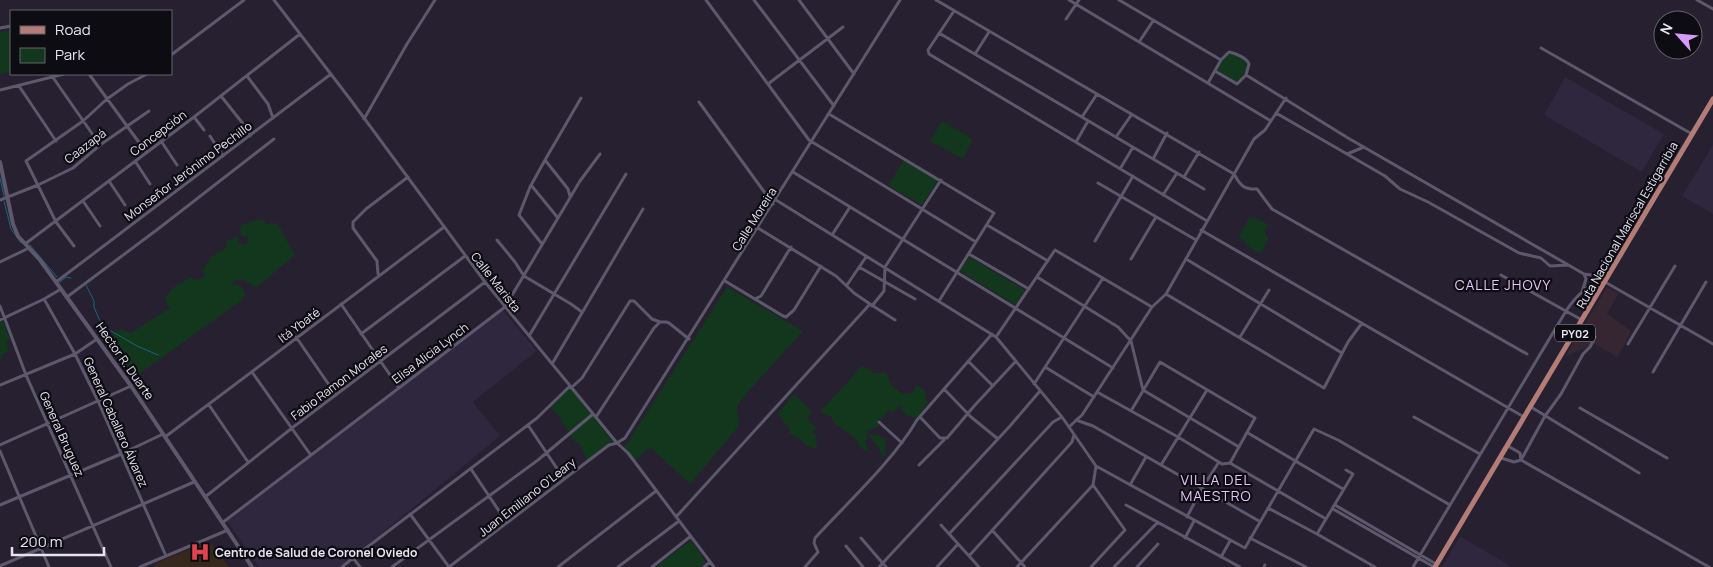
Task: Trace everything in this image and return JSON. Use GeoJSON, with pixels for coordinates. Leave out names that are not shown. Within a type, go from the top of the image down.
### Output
{"type":"FeatureCollection","features":[{"type":"Feature","properties":{"kind":"main road","name":"Ruta Nacional Mariscal Estigarribia"},"geometry":{"type":"LineString","coordinates":[[1435,566],[1713,99]]}},
{"type":"Feature","properties":{"kind":"street"},"geometry":{"type":"LineString","coordinates":[[172,54],[244,0]]}},
{"type":"Feature","properties":{"kind":"street","name":"Calle Marista"},"geometry":{"type":"LineString","coordinates":[[274,0],[485,282],[617,443],[628,453],[714,567]]}},
{"type":"Feature","properties":{"kind":"street"},"geometry":{"type":"LineString","coordinates":[[364,119],[407,44],[435,0]]}},
{"type":"Feature","properties":{"kind":"street"},"geometry":{"type":"LineString","coordinates":[[706,0],[812,142],[976,242]]}},
{"type":"Feature","properties":{"kind":"street"},"geometry":{"type":"LineString","coordinates":[[754,0],[834,106]]}},
{"type":"Feature","properties":{"kind":"street"},"geometry":{"type":"LineString","coordinates":[[799,0],[854,74]]}},
{"type":"Feature","properties":{"kind":"street","name":"Calle Moreira"},"geometry":{"type":"LineString","coordinates":[[617,443],[626,438],[635,425],[900,0]]}},
{"type":"Feature","properties":{"kind":"street"},"geometry":{"type":"LineString","coordinates":[[936,0],[1199,152],[1234,174],[1244,188],[1257,189],[1272,209],[1527,354]]}},
{"type":"Feature","properties":{"kind":"street"},"geometry":{"type":"LineString","coordinates":[[1069,0],[1271,121]]}},
{"type":"Feature","properties":{"kind":"street"},"geometry":{"type":"LineString","coordinates":[[1066,19],[1079,0]]}},
{"type":"Feature","properties":{"kind":"street"},"geometry":{"type":"LineString","coordinates":[[1119,0],[1221,60]]}},
{"type":"Feature","properties":{"kind":"street"},"geometry":{"type":"LineString","coordinates":[[1697,0],[1713,9]]}},
{"type":"Feature","properties":{"kind":"street"},"geometry":{"type":"LineString","coordinates":[[954,11],[928,50],[929,54],[1206,221]]}},
{"type":"Feature","properties":{"kind":"street"},"geometry":{"type":"LineString","coordinates":[[1139,42],[1153,20]]}},
{"type":"Feature","properties":{"kind":"street"},"geometry":{"type":"LineString","coordinates":[[768,84],[843,27]]}},
{"type":"Feature","properties":{"kind":"street"},"geometry":{"type":"LineString","coordinates":[[975,54],[989,32]]}},
{"type":"Feature","properties":{"kind":"street"},"geometry":{"type":"LineString","coordinates":[[939,33],[1204,189]]}},
{"type":"Feature","properties":{"kind":"street","name":"Concepción"},"geometry":{"type":"LineString","coordinates":[[25,244],[194,117],[300,34]]}},
{"type":"Feature","properties":{"kind":"street"},"geometry":{"type":"LineString","coordinates":[[1540,48],[1692,134]]}},
{"type":"Feature","properties":{"kind":"street"},"geometry":{"type":"LineString","coordinates":[[1208,83],[1221,60],[1227,53],[1231,52],[1248,61],[1249,64],[1246,75],[1237,84],[1215,71]]}},
{"type":"Feature","properties":{"kind":"street","name":"Monseñor Jerónimo Pechillo"},"geometry":{"type":"LineString","coordinates":[[56,282],[330,74]]}},
{"type":"Feature","properties":{"kind":"street"},"geometry":{"type":"LineString","coordinates":[[0,90],[58,75]]}},
{"type":"Feature","properties":{"kind":"street"},"geometry":{"type":"LineString","coordinates":[[90,75],[146,152]]}},
{"type":"Feature","properties":{"kind":"street"},"geometry":{"type":"LineString","coordinates":[[74,246],[56,222],[26,162],[83,121],[107,99],[145,75]]}},
{"type":"Feature","properties":{"kind":"street"},"geometry":{"type":"LineString","coordinates":[[1246,75],[1568,265],[1584,274],[1606,279],[1713,344]]}},
{"type":"Feature","properties":{"kind":"street"},"geometry":{"type":"LineString","coordinates":[[52,76],[100,145]]}},
{"type":"Feature","properties":{"kind":"street"},"geometry":{"type":"LineString","coordinates":[[246,76],[268,104],[272,118]]}},
{"type":"Feature","properties":{"kind":"street"},"geometry":{"type":"LineString","coordinates":[[19,86],[56,141]]}},
{"type":"Feature","properties":{"kind":"street"},"geometry":{"type":"LineString","coordinates":[[1082,117],[1096,94]]}},
{"type":"Feature","properties":{"kind":"street"},"geometry":{"type":"LineString","coordinates":[[221,96],[248,130],[250,136]]}},
{"type":"Feature","properties":{"kind":"street"},"geometry":{"type":"LineString","coordinates":[[542,244],[519,214],[531,185],[580,98]]}},
{"type":"Feature","properties":{"kind":"street"},"geometry":{"type":"LineString","coordinates":[[1069,427],[1082,415],[1152,307],[1166,294],[1254,140],[1265,130],[1286,98]]}},
{"type":"Feature","properties":{"kind":"street"},"geometry":{"type":"LineString","coordinates":[[699,102],[773,204]]}},
{"type":"Feature","properties":{"kind":"street","name":"Caazapá"},"geometry":{"type":"LineString","coordinates":[[0,200],[74,168],[100,145],[149,111]]}},
{"type":"Feature","properties":{"kind":"street"},"geometry":{"type":"LineString","coordinates":[[1276,113],[1385,176],[1400,189],[1428,202],[1519,253],[1541,258],[1550,266],[1568,265]]}},
{"type":"Feature","properties":{"kind":"street"},"geometry":{"type":"LineString","coordinates":[[829,114],[994,213],[939,301]]}},
{"type":"Feature","properties":{"kind":"street"},"geometry":{"type":"LineString","coordinates":[[1116,137],[1132,114]]}},
{"type":"Feature","properties":{"kind":"street"},"geometry":{"type":"LineString","coordinates":[[194,117],[204,130]]}},
{"type":"Feature","properties":{"kind":"street"},"geometry":{"type":"LineString","coordinates":[[1076,142],[1088,120]]}},
{"type":"Feature","properties":{"kind":"street"},"geometry":{"type":"LineString","coordinates":[[1152,158],[1167,133]]}},
{"type":"Feature","properties":{"kind":"street"},"geometry":{"type":"LineString","coordinates":[[210,136],[223,156]]}},
{"type":"Feature","properties":{"kind":"street"},"geometry":{"type":"LineString","coordinates":[[67,297],[274,139]]}},
{"type":"Feature","properties":{"kind":"street"},"geometry":{"type":"LineString","coordinates":[[161,141],[177,165]]}},
{"type":"Feature","properties":{"kind":"street"},"geometry":{"type":"LineString","coordinates":[[1347,154],[1365,146]]}},
{"type":"Feature","properties":{"kind":"street"},"geometry":{"type":"LineString","coordinates":[[1120,168],[1133,147]]}},
{"type":"Feature","properties":{"kind":"street"},"geometry":{"type":"LineString","coordinates":[[1184,177],[1199,152]]}},
{"type":"Feature","properties":{"kind":"street","name":"Elisa Alicia Lynch"},"geometry":{"type":"LineString","coordinates":[[222,523],[505,307],[571,196],[600,154]]}},
{"type":"Feature","properties":{"kind":"street"},"geometry":{"type":"LineString","coordinates":[[545,160],[568,189],[571,196]]}},
{"type":"Feature","properties":{"kind":"street"},"geometry":{"type":"LineString","coordinates":[[135,161],[150,184]]}},
{"type":"Feature","properties":{"kind":"street","name":"Hector R. Duarte"},"geometry":{"type":"LineString","coordinates":[[0,162],[15,230],[56,282],[131,386],[252,567]]}},
{"type":"Feature","properties":{"kind":"street"},"geometry":{"type":"LineString","coordinates":[[793,172],[1113,368]]}},
{"type":"Feature","properties":{"kind":"street"},"geometry":{"type":"LineString","coordinates":[[1164,195],[1177,173]]}},
{"type":"Feature","properties":{"kind":"street"},"geometry":{"type":"LineString","coordinates":[[529,336],[626,174]]}},
{"type":"Feature","properties":{"kind":"street"},"geometry":{"type":"LineString","coordinates":[[1095,241],[1132,176]]}},
{"type":"Feature","properties":{"kind":"street"},"geometry":{"type":"LineString","coordinates":[[378,274],[377,261],[353,228],[355,219],[408,177]]}},
{"type":"Feature","properties":{"kind":"street"},"geometry":{"type":"LineString","coordinates":[[676,517],[884,290],[885,267],[941,180]]}},
{"type":"Feature","properties":{"kind":"street"},"geometry":{"type":"LineString","coordinates":[[109,181],[125,205]]}},
{"type":"Feature","properties":{"kind":"street"},"geometry":{"type":"LineString","coordinates":[[1098,183],[1196,240]]}},
{"type":"Feature","properties":{"kind":"street"},"geometry":{"type":"LineString","coordinates":[[531,185],[558,218]]}},
{"type":"Feature","properties":{"kind":"street"},"geometry":{"type":"LineString","coordinates":[[776,200],[996,337],[1062,417],[1096,466],[1245,548],[1314,429],[1338,440],[1450,504]]}},
{"type":"Feature","properties":{"kind":"street"},"geometry":{"type":"LineString","coordinates":[[83,201],[100,226]]}},
{"type":"Feature","properties":{"kind":"street"},"geometry":{"type":"LineString","coordinates":[[832,235],[850,207]]}},
{"type":"Feature","properties":{"kind":"street"},"geometry":{"type":"LineString","coordinates":[[552,364],[643,209]]}},
{"type":"Feature","properties":{"kind":"street"},"geometry":{"type":"LineString","coordinates":[[1131,259],[1156,216]]}},
{"type":"Feature","properties":{"kind":"street"},"geometry":{"type":"LineString","coordinates":[[987,225],[1048,261]]}},
{"type":"Feature","properties":{"kind":"street","name":"Itá Ybaté"},"geometry":{"type":"LineString","coordinates":[[0,505],[164,435],[209,405],[378,274],[444,227]]}},
{"type":"Feature","properties":{"kind":"street"},"geometry":{"type":"LineString","coordinates":[[758,228],[821,266],[847,285],[854,293],[895,320]]}},
{"type":"Feature","properties":{"kind":"street"},"geometry":{"type":"LineString","coordinates":[[1201,230],[1525,417]]}},
{"type":"Feature","properties":{"kind":"street"},"geometry":{"type":"LineString","coordinates":[[497,240],[524,276],[582,312]]}},
{"type":"Feature","properties":{"kind":"street"},"geometry":{"type":"LineString","coordinates":[[755,299],[761,296],[791,247]]}},
{"type":"Feature","properties":{"kind":"street"},"geometry":{"type":"LineString","coordinates":[[0,262],[29,248]]}},
{"type":"Feature","properties":{"kind":"street"},"geometry":{"type":"LineString","coordinates":[[996,337],[1055,250],[1152,307]]}},
{"type":"Feature","properties":{"kind":"street"},"geometry":{"type":"LineString","coordinates":[[969,254],[1029,289]]}},
{"type":"Feature","properties":{"kind":"street"},"geometry":{"type":"LineString","coordinates":[[361,334],[465,256]]}},
{"type":"Feature","properties":{"kind":"street"},"geometry":{"type":"LineString","coordinates":[[847,285],[866,257]]}},
{"type":"Feature","properties":{"kind":"street"},"geometry":{"type":"LineString","coordinates":[[1186,259],[1342,353]]}},
{"type":"Feature","properties":{"kind":"street"},"geometry":{"type":"LineString","coordinates":[[726,281],[783,316],[786,316],[794,310],[821,266]]}},
{"type":"Feature","properties":{"kind":"street"},"geometry":{"type":"LineString","coordinates":[[1628,344],[1675,266]]}},
{"type":"Feature","properties":{"kind":"street"},"geometry":{"type":"LineString","coordinates":[[859,267],[915,299]]}},
{"type":"Feature","properties":{"kind":"street"},"geometry":{"type":"LineString","coordinates":[[1582,292],[1586,278],[1584,274]]}},
{"type":"Feature","properties":{"kind":"street"},"geometry":{"type":"LineString","coordinates":[[1501,275],[1582,320]]}},
{"type":"Feature","properties":{"kind":"street"},"geometry":{"type":"LineString","coordinates":[[1037,277],[1118,327],[1131,342],[1143,390],[1239,447]]}},
{"type":"Feature","properties":{"kind":"street"},"geometry":{"type":"LineString","coordinates":[[1034,384],[1103,278]]}},
{"type":"Feature","properties":{"kind":"street"},"geometry":{"type":"LineString","coordinates":[[1413,567],[1566,311],[1582,292],[1596,280],[1606,279]]}},
{"type":"Feature","properties":{"kind":"street","name":"Fabio Ramon Morales"},"geometry":{"type":"LineString","coordinates":[[205,497],[336,394],[485,282]]}},
{"type":"Feature","properties":{"kind":"street"},"geometry":{"type":"LineString","coordinates":[[1653,372],[1706,282]]}},
{"type":"Feature","properties":{"kind":"street"},"geometry":{"type":"LineString","coordinates":[[0,320],[61,289]]}},
{"type":"Feature","properties":{"kind":"street"},"geometry":{"type":"LineString","coordinates":[[1240,337],[1269,290]]}},
{"type":"Feature","properties":{"kind":"street"},"geometry":{"type":"LineString","coordinates":[[1166,294],[1324,388],[1342,353],[1362,323]]}},
{"type":"Feature","properties":{"kind":"street","name":"General Caballero Álvarez"},"geometry":{"type":"LineString","coordinates":[[44,299],[75,354],[98,401],[166,556]]}},
{"type":"Feature","properties":{"kind":"street"},"geometry":{"type":"LineString","coordinates":[[342,567],[528,425],[582,378],[630,301],[634,301],[652,319],[666,322],[689,339]]}},
{"type":"Feature","properties":{"kind":"street"},"geometry":{"type":"LineString","coordinates":[[341,304],[399,388]]}},
{"type":"Feature","properties":{"kind":"street","name":"General Bruguez"},"geometry":{"type":"LineString","coordinates":[[0,306],[26,375],[111,567]]}},
{"type":"Feature","properties":{"kind":"street"},"geometry":{"type":"LineString","coordinates":[[392,567],[595,416],[654,328],[660,322]]}},
{"type":"Feature","properties":{"kind":"street"},"geometry":{"type":"LineString","coordinates":[[805,567],[818,552],[814,543],[815,538],[902,444],[920,417],[992,334]]}},
{"type":"Feature","properties":{"kind":"street"},"geometry":{"type":"LineString","coordinates":[[296,337],[336,394]]}},
{"type":"Feature","properties":{"kind":"street"},"geometry":{"type":"LineString","coordinates":[[1501,458],[1514,462],[1521,460],[1545,416],[1561,394],[1583,354],[1595,337]]}},
{"type":"Feature","properties":{"kind":"street"},"geometry":{"type":"LineString","coordinates":[[0,385],[75,354],[97,339]]}},
{"type":"Feature","properties":{"kind":"street"},"geometry":{"type":"LineString","coordinates":[[968,361],[993,386]]}},
{"type":"Feature","properties":{"kind":"street"},"geometry":{"type":"LineString","coordinates":[[919,465],[944,439],[951,435],[1016,362]]}},
{"type":"Feature","properties":{"kind":"street"},"geometry":{"type":"LineString","coordinates":[[1131,411],[1160,362],[1255,418],[1230,463]]}},
{"type":"Feature","properties":{"kind":"street"},"geometry":{"type":"LineString","coordinates":[[1045,367],[1094,396]]}},
{"type":"Feature","properties":{"kind":"street"},"geometry":{"type":"LineString","coordinates":[[252,372],[310,454]]}},
{"type":"Feature","properties":{"kind":"street"},"geometry":{"type":"LineString","coordinates":[[0,445],[131,386]]}},
{"type":"Feature","properties":{"kind":"street"},"geometry":{"type":"LineString","coordinates":[[944,389],[968,414],[998,439]]}},
{"type":"Feature","properties":{"kind":"street"},"geometry":{"type":"LineString","coordinates":[[1161,466],[1207,390]]}},
{"type":"Feature","properties":{"kind":"street"},"geometry":{"type":"LineString","coordinates":[[879,567],[1040,391]]}},
{"type":"Feature","properties":{"kind":"street"},"geometry":{"type":"LineString","coordinates":[[1097,392],[1222,464],[1230,463],[1326,519]]}},
{"type":"Feature","properties":{"kind":"street"},"geometry":{"type":"LineString","coordinates":[[209,405],[248,462]]}},
{"type":"Feature","properties":{"kind":"street"},"geometry":{"type":"LineString","coordinates":[[1531,407],[1639,474]]}},
{"type":"Feature","properties":{"kind":"street"},"geometry":{"type":"LineString","coordinates":[[1580,408],[1667,458]]}},
{"type":"Feature","properties":{"kind":"street"},"geometry":{"type":"LineString","coordinates":[[920,417],[940,438],[944,439]]}},
{"type":"Feature","properties":{"kind":"street"},"geometry":{"type":"LineString","coordinates":[[950,534],[1053,422],[1062,417]]}},
{"type":"Feature","properties":{"kind":"street"},"geometry":{"type":"LineString","coordinates":[[1414,417],[1480,454]]}},
{"type":"Feature","properties":{"kind":"street"},"geometry":{"type":"LineString","coordinates":[[1076,420],[1093,426],[1259,522]]}},
{"type":"Feature","properties":{"kind":"street"},"geometry":{"type":"LineString","coordinates":[[879,422],[902,444]]}},
{"type":"Feature","properties":{"kind":"street"},"geometry":{"type":"LineString","coordinates":[[528,425],[564,479]]}},
{"type":"Feature","properties":{"kind":"street"},"geometry":{"type":"LineString","coordinates":[[1248,433],[1343,489]]}},
{"type":"Feature","properties":{"kind":"street"},"geometry":{"type":"LineString","coordinates":[[969,556],[1072,442],[1074,435]]}},
{"type":"Feature","properties":{"kind":"street","name":"Juan Emiliano O'Leary"},"geometry":{"type":"LineString","coordinates":[[449,567],[609,445],[617,443]]}},
{"type":"Feature","properties":{"kind":"street"},"geometry":{"type":"LineString","coordinates":[[1508,446],[1520,453],[1521,460]]}},
{"type":"Feature","properties":{"kind":"street"},"geometry":{"type":"LineString","coordinates":[[0,450],[49,567]]}},
{"type":"Feature","properties":{"kind":"street"},"geometry":{"type":"LineString","coordinates":[[1130,484],[1146,457]]}},
{"type":"Feature","properties":{"kind":"street"},"geometry":{"type":"LineString","coordinates":[[1521,460],[1709,567]]}},
{"type":"Feature","properties":{"kind":"street"},"geometry":{"type":"LineString","coordinates":[[1187,517],[1202,488],[1219,462]]}},
{"type":"Feature","properties":{"kind":"street"},"geometry":{"type":"LineString","coordinates":[[1017,567],[1093,485],[1096,466]]}},
{"type":"Feature","properties":{"kind":"street"},"geometry":{"type":"LineString","coordinates":[[471,469],[507,524]]}},
{"type":"Feature","properties":{"kind":"street"},"geometry":{"type":"LineString","coordinates":[[1317,534],[1353,474],[1346,470]]}},
{"type":"Feature","properties":{"kind":"street"},"geometry":{"type":"LineString","coordinates":[[0,566],[194,482]]}},
{"type":"Feature","properties":{"kind":"street"},"geometry":{"type":"LineString","coordinates":[[1091,567],[1125,530],[1093,485]]}},
{"type":"Feature","properties":{"kind":"street"},"geometry":{"type":"LineString","coordinates":[[558,567],[656,491]]}},
{"type":"Feature","properties":{"kind":"street"},"geometry":{"type":"LineString","coordinates":[[1126,504],[1240,567]]}},
{"type":"Feature","properties":{"kind":"street"},"geometry":{"type":"LineString","coordinates":[[1335,505],[1435,566]]}},
{"type":"Feature","properties":{"kind":"street"},"geometry":{"type":"LineString","coordinates":[[1268,508],[1375,567]]}},
{"type":"Feature","properties":{"kind":"street"},"geometry":{"type":"LineString","coordinates":[[1333,509],[1420,557]]}},
{"type":"Feature","properties":{"kind":"street"},"geometry":{"type":"LineString","coordinates":[[1460,512],[1466,516]]}},
{"type":"Feature","properties":{"kind":"street"},"geometry":{"type":"LineString","coordinates":[[410,514],[449,567]]}},
{"type":"Feature","properties":{"kind":"street"},"geometry":{"type":"LineString","coordinates":[[618,567],[679,521]]}},
{"type":"Feature","properties":{"kind":"street"},"geometry":{"type":"LineString","coordinates":[[1185,538],[1194,521]]}},
{"type":"Feature","properties":{"kind":"street"},"geometry":{"type":"LineString","coordinates":[[1114,567],[1158,522]]}},
{"type":"Feature","properties":{"kind":"street"},"geometry":{"type":"LineString","coordinates":[[941,525],[979,567]]}},
{"type":"Feature","properties":{"kind":"street"},"geometry":{"type":"LineString","coordinates":[[140,567],[228,530]]}},
{"type":"Feature","properties":{"kind":"street"},"geometry":{"type":"LineString","coordinates":[[992,530],[1025,567]]}},
{"type":"Feature","properties":{"kind":"street"},"geometry":{"type":"LineString","coordinates":[[652,567],[691,536]]}},
{"type":"Feature","properties":{"kind":"street"},"geometry":{"type":"LineString","coordinates":[[860,538],[886,567]]}},
{"type":"Feature","properties":{"kind":"street"},"geometry":{"type":"LineString","coordinates":[[1250,538],[1306,567]]}},
{"type":"Feature","properties":{"kind":"street"},"geometry":{"type":"LineString","coordinates":[[1221,557],[1230,541]]}},
{"type":"Feature","properties":{"kind":"street"},"geometry":{"type":"LineString","coordinates":[[937,567],[958,544]]}},
{"type":"Feature","properties":{"kind":"street"},"geometry":{"type":"LineString","coordinates":[[1136,567],[1158,544]]}},
{"type":"Feature","properties":{"kind":"street"},"geometry":{"type":"LineString","coordinates":[[846,546],[864,567]]}},
{"type":"Feature","properties":{"kind":"street"},"geometry":{"type":"LineString","coordinates":[[353,558],[360,567]]}},
{"type":"Feature","properties":{"kind":"street"},"geometry":{"type":"LineString","coordinates":[[704,567],[710,562]]}},
{"type":"Feature","properties":{"kind":"shaded area"},"geometry":{"type":"Polygon","coordinates":[[[1565,77],[1664,134],[1642,172],[1544,115],[1565,77]]]}},
{"type":"Feature","properties":{"kind":"shaded area"},"geometry":{"type":"Polygon","coordinates":[[[1713,145],[1713,214],[1682,196],[1713,145]]]}},
{"type":"Feature","properties":{"kind":"shaded area"},"geometry":{"type":"Polygon","coordinates":[[[1607,287],[1619,293],[1607,314],[1631,331],[1618,357],[1594,344],[1565,357],[1607,287]]]}},
{"type":"Feature","properties":{"kind":"shaded area"},"geometry":{"type":"Polygon","coordinates":[[[501,308],[537,351],[473,402],[500,436],[341,567],[259,567],[227,521],[501,308]]]}},
{"type":"Feature","properties":{"kind":"shaded area"},"geometry":{"type":"Polygon","coordinates":[[[1460,536],[1512,567],[1442,567],[1460,536]]]}},
{"type":"Feature","properties":{"kind":"shaded area","name":"Centro de Salud de Coronel Oviedo"},"geometry":{"type":"Polygon","coordinates":[[[209,541],[229,567],[156,567],[154,564],[209,541]]]}},
{"type":"Feature","properties":{"kind":"green space"},"geometry":{"type":"Polygon","coordinates":[[[10,30],[10,72],[0,74],[0,32],[10,30]]]}},
{"type":"Feature","properties":{"kind":"green space"},"geometry":{"type":"Polygon","coordinates":[[[1228,53],[1240,58],[1246,64],[1245,72],[1236,82],[1218,71],[1228,53]]]}},
{"type":"Feature","properties":{"kind":"green space"},"geometry":{"type":"Polygon","coordinates":[[[942,121],[973,139],[963,159],[930,141],[942,121]]]}},
{"type":"Feature","properties":{"kind":"green space"},"geometry":{"type":"Polygon","coordinates":[[[904,160],[938,180],[922,205],[888,185],[904,160]]]}},
{"type":"Feature","properties":{"kind":"green space"},"geometry":{"type":"Polygon","coordinates":[[[1249,218],[1268,224],[1264,231],[1269,238],[1263,250],[1259,253],[1239,236],[1249,218]]]}},
{"type":"Feature","properties":{"kind":"green space"},"geometry":{"type":"Polygon","coordinates":[[[264,220],[266,224],[277,223],[295,255],[256,288],[244,280],[238,280],[231,285],[238,285],[244,289],[245,295],[242,300],[132,379],[103,340],[120,329],[131,333],[170,308],[165,298],[174,287],[191,277],[194,280],[205,277],[203,270],[211,257],[227,247],[227,240],[238,237],[239,244],[247,244],[248,236],[242,236],[240,232],[241,225],[264,220]]]}},
{"type":"Feature","properties":{"kind":"green space"},"geometry":{"type":"Polygon","coordinates":[[[969,257],[1025,290],[1015,305],[960,271],[969,257]]]}},
{"type":"Feature","properties":{"kind":"green space"},"geometry":{"type":"Polygon","coordinates":[[[727,287],[803,331],[737,406],[739,426],[690,484],[650,447],[634,462],[625,447],[727,287]]]}},
{"type":"Feature","properties":{"kind":"green space"},"geometry":{"type":"Polygon","coordinates":[[[3,321],[10,340],[6,342],[9,351],[1,355],[2,359],[0,360],[0,322],[3,321]]]}},
{"type":"Feature","properties":{"kind":"green space"},"geometry":{"type":"Polygon","coordinates":[[[862,366],[873,373],[886,373],[890,384],[902,394],[914,392],[915,386],[920,387],[925,391],[928,402],[920,415],[913,418],[906,415],[899,406],[894,412],[887,411],[882,419],[878,420],[879,427],[868,430],[868,434],[866,434],[865,442],[869,452],[862,449],[855,438],[835,424],[831,417],[820,412],[862,366]]]}},
{"type":"Feature","properties":{"kind":"green space"},"geometry":{"type":"Polygon","coordinates":[[[570,387],[612,441],[587,461],[579,443],[575,442],[560,418],[549,405],[570,387]]]}},
{"type":"Feature","properties":{"kind":"green space"},"geometry":{"type":"Polygon","coordinates":[[[795,395],[811,411],[807,418],[816,427],[812,432],[816,435],[817,446],[815,449],[789,433],[790,430],[778,414],[792,396],[795,395]]]}},
{"type":"Feature","properties":{"kind":"green space"},"geometry":{"type":"Polygon","coordinates":[[[868,434],[885,439],[886,455],[882,456],[880,449],[868,434]]]}},
{"type":"Feature","properties":{"kind":"green space"},"geometry":{"type":"Polygon","coordinates":[[[691,540],[706,562],[700,567],[656,567],[691,540]]]}},
{"type":"Feature","properties":{"kind":"waterway"},"geometry":{"type":"LineString","coordinates":[[0,178],[4,196]]}},
{"type":"Feature","properties":{"kind":"waterway"},"geometry":{"type":"LineString","coordinates":[[4,201],[11,229],[21,243]]}},
{"type":"Feature","properties":{"kind":"waterway"},"geometry":{"type":"LineString","coordinates":[[30,245],[57,277]]}},
{"type":"Feature","properties":{"kind":"waterway"},"geometry":{"type":"LineString","coordinates":[[60,282],[66,277],[71,278]]}},
{"type":"Feature","properties":{"kind":"waterway"},"geometry":{"type":"LineString","coordinates":[[86,285],[94,301],[94,307],[99,319],[107,329]]}},
{"type":"Feature","properties":{"kind":"waterway"},"geometry":{"type":"LineString","coordinates":[[111,331],[137,346],[158,355]]}},
{"type":"Feature","properties":{"kind":"place","name":"Centro de Salud de Coronel Oviedo"},"geometry":{"type":"Point","coordinates":[200,552]}},
{"type":"Feature","properties":{"kind":"district","name":"CALLE JHOVY"},"geometry":{"type":"Point","coordinates":[1503,284]}},
{"type":"Feature","properties":{"kind":"district","name":"VILLA DEL MAESTRO"},"geometry":{"type":"Point","coordinates":[1216,488]}}]}
